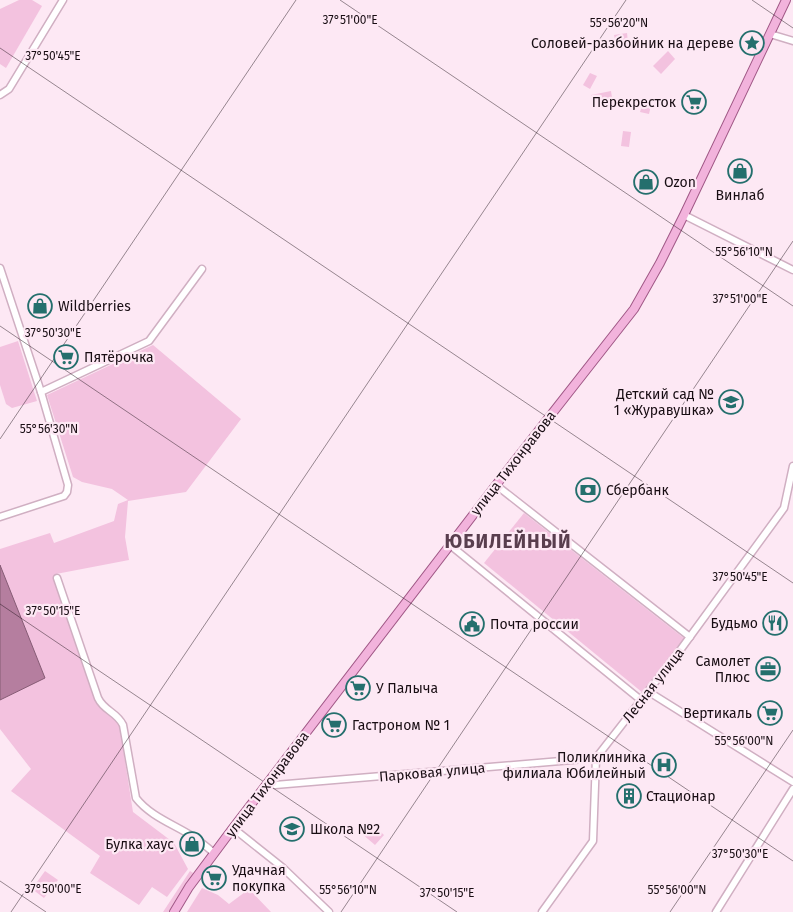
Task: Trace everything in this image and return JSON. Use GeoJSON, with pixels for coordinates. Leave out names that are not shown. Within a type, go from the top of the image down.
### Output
{"type":"FeatureCollection","features":[{"type":"Feature","properties":{"kind":"main road","name":"улица Тихонравова"},"geometry":{"type":"LineString","coordinates":[[174,912],[189,887],[233,828],[634,308],[660,263],[684,215],[786,0]]}},
{"type":"Feature","properties":{"kind":"street"},"geometry":{"type":"LineString","coordinates":[[0,95],[9,89],[63,0]]}},
{"type":"Feature","properties":{"kind":"street"},"geometry":{"type":"LineString","coordinates":[[770,34],[793,40]]}},
{"type":"Feature","properties":{"kind":"street"},"geometry":{"type":"LineString","coordinates":[[684,215],[793,270]]}},
{"type":"Feature","properties":{"kind":"street"},"geometry":{"type":"LineString","coordinates":[[0,268],[68,482],[68,490],[64,496],[0,517]]}},
{"type":"Feature","properties":{"kind":"street"},"geometry":{"type":"LineString","coordinates":[[40,392],[149,341],[202,268]]}},
{"type":"Feature","properties":{"kind":"street","name":"Лесная улица"},"geometry":{"type":"LineString","coordinates":[[596,758],[649,692],[784,508],[793,466]]}},
{"type":"Feature","properties":{"kind":"street"},"geometry":{"type":"LineString","coordinates":[[496,485],[690,637]]}},
{"type":"Feature","properties":{"kind":"street"},"geometry":{"type":"LineString","coordinates":[[450,545],[642,701]]}},
{"type":"Feature","properties":{"kind":"street"},"geometry":{"type":"LineString","coordinates":[[57,578],[101,705],[120,718],[136,798],[140,804],[164,821],[194,837],[214,853]]}},
{"type":"Feature","properties":{"kind":"street"},"geometry":{"type":"LineString","coordinates":[[649,692],[792,781]]}},
{"type":"Feature","properties":{"kind":"street"},"geometry":{"type":"LineString","coordinates":[[542,912],[593,841],[596,758]]}},
{"type":"Feature","properties":{"kind":"street","name":"Парковая улица"},"geometry":{"type":"LineString","coordinates":[[269,782],[275,785],[596,758]]}},
{"type":"Feature","properties":{"kind":"street"},"geometry":{"type":"LineString","coordinates":[[716,912],[793,789]]}},
{"type":"Feature","properties":{"kind":"street"},"geometry":{"type":"LineString","coordinates":[[233,828],[282,867],[329,912]]}},
{"type":"Feature","properties":{"kind":"shaded area"},"geometry":{"type":"Polygon","coordinates":[[[19,0],[32,0],[42,6],[6,68],[0,64],[0,9],[19,0]]]}},
{"type":"Feature","properties":{"kind":"shaded area"},"geometry":{"type":"Polygon","coordinates":[[[627,33],[628,42],[616,44],[614,35],[627,33]]]}},
{"type":"Feature","properties":{"kind":"shaded area"},"geometry":{"type":"Polygon","coordinates":[[[668,51],[675,59],[661,74],[653,66],[668,51]]]}},
{"type":"Feature","properties":{"kind":"shaded area"},"geometry":{"type":"Polygon","coordinates":[[[590,73],[597,76],[590,89],[583,85],[590,73]]]}},
{"type":"Feature","properties":{"kind":"shaded area"},"geometry":{"type":"Polygon","coordinates":[[[611,91],[613,104],[594,108],[591,95],[611,91]]]}},
{"type":"Feature","properties":{"kind":"shaded area"},"geometry":{"type":"Polygon","coordinates":[[[644,99],[652,101],[649,114],[640,112],[644,99]]]}},
{"type":"Feature","properties":{"kind":"shaded area"},"geometry":{"type":"Polygon","coordinates":[[[623,131],[631,132],[629,147],[621,146],[623,131]]]}},
{"type":"Feature","properties":{"kind":"shaded area"},"geometry":{"type":"Polygon","coordinates":[[[18,341],[37,401],[12,408],[6,404],[0,385],[0,347],[18,341]]]}},
{"type":"Feature","properties":{"kind":"shaded area"},"geometry":{"type":"Polygon","coordinates":[[[153,345],[241,419],[186,492],[128,501],[125,537],[129,560],[56,574],[100,708],[119,723],[133,812],[174,843],[188,869],[167,897],[152,887],[139,905],[90,873],[100,856],[11,791],[31,769],[0,729],[0,549],[50,533],[54,543],[114,521],[118,504],[128,500],[112,489],[82,482],[73,477],[47,395],[153,345]]]}},
{"type":"Feature","properties":{"kind":"shaded area"},"geometry":{"type":"Polygon","coordinates":[[[524,513],[685,639],[643,693],[484,563],[524,513]]]}},
{"type":"Feature","properties":{"kind":"shaded area"},"geometry":{"type":"Polygon","coordinates":[[[0,565],[45,678],[0,700],[0,565]]]}},
{"type":"Feature","properties":{"kind":"shaded area"},"geometry":{"type":"Polygon","coordinates":[[[370,822],[384,835],[375,845],[361,833],[370,822]]]}},
{"type":"Feature","properties":{"kind":"shaded area"},"geometry":{"type":"Polygon","coordinates":[[[45,871],[58,880],[44,898],[32,889],[45,871]]]}},
{"type":"Feature","properties":{"kind":"shaded area"},"geometry":{"type":"Polygon","coordinates":[[[190,871],[195,874],[170,912],[163,912],[190,871]]]}},
{"type":"Feature","properties":{"kind":"shaded area"},"geometry":{"type":"Polygon","coordinates":[[[202,888],[218,895],[229,904],[249,889],[271,912],[187,912],[202,888]]]}},
{"type":"Feature","properties":{"kind":"place","name":"Соловей-разбойник на дереве"},"geometry":{"type":"Point","coordinates":[752,43]}},
{"type":"Feature","properties":{"kind":"place","name":"Перекресток"},"geometry":{"type":"Point","coordinates":[694,102]}},
{"type":"Feature","properties":{"kind":"place","name":"Винлаб"},"geometry":{"type":"Point","coordinates":[740,171]}},
{"type":"Feature","properties":{"kind":"place","name":"Ozon"},"geometry":{"type":"Point","coordinates":[646,182]}},
{"type":"Feature","properties":{"kind":"place","name":"Wildberries"},"geometry":{"type":"Point","coordinates":[40,306]}},
{"type":"Feature","properties":{"kind":"place","name":"Пятёрочка"},"geometry":{"type":"Point","coordinates":[66,357]}},
{"type":"Feature","properties":{"kind":"place","name":"Детский сад № 1 «Журавушка»"},"geometry":{"type":"Point","coordinates":[731,402]}},
{"type":"Feature","properties":{"kind":"place","name":"Сбербанк"},"geometry":{"type":"Point","coordinates":[588,490]}},
{"type":"Feature","properties":{"kind":"place","name":"Будьмо"},"geometry":{"type":"Point","coordinates":[775,623]}},
{"type":"Feature","properties":{"kind":"place","name":"Почта россии"},"geometry":{"type":"Point","coordinates":[472,624]}},
{"type":"Feature","properties":{"kind":"place","name":"Самолет Плюс"},"geometry":{"type":"Point","coordinates":[768,669]}},
{"type":"Feature","properties":{"kind":"place","name":"У Палыча"},"geometry":{"type":"Point","coordinates":[358,688]}},
{"type":"Feature","properties":{"kind":"place","name":"Вертикаль"},"geometry":{"type":"Point","coordinates":[770,713]}},
{"type":"Feature","properties":{"kind":"place","name":"Гастроном № 1"},"geometry":{"type":"Point","coordinates":[334,725]}},
{"type":"Feature","properties":{"kind":"place","name":"Поликлиника филиала Юбилейный"},"geometry":{"type":"Point","coordinates":[664,765]}},
{"type":"Feature","properties":{"kind":"place","name":"Стационар"},"geometry":{"type":"Point","coordinates":[629,796]}},
{"type":"Feature","properties":{"kind":"place","name":"Школа №2"},"geometry":{"type":"Point","coordinates":[292,829]}},
{"type":"Feature","properties":{"kind":"place","name":"Булка хаус"},"geometry":{"type":"Point","coordinates":[192,844]}},
{"type":"Feature","properties":{"kind":"place","name":"Удачная покупка"},"geometry":{"type":"Point","coordinates":[214,878]}},
{"type":"Feature","properties":{"kind":"district","name":"ЮБИЛЕЙНЫЙ"},"geometry":{"type":"Point","coordinates":[508,541]}}]}
